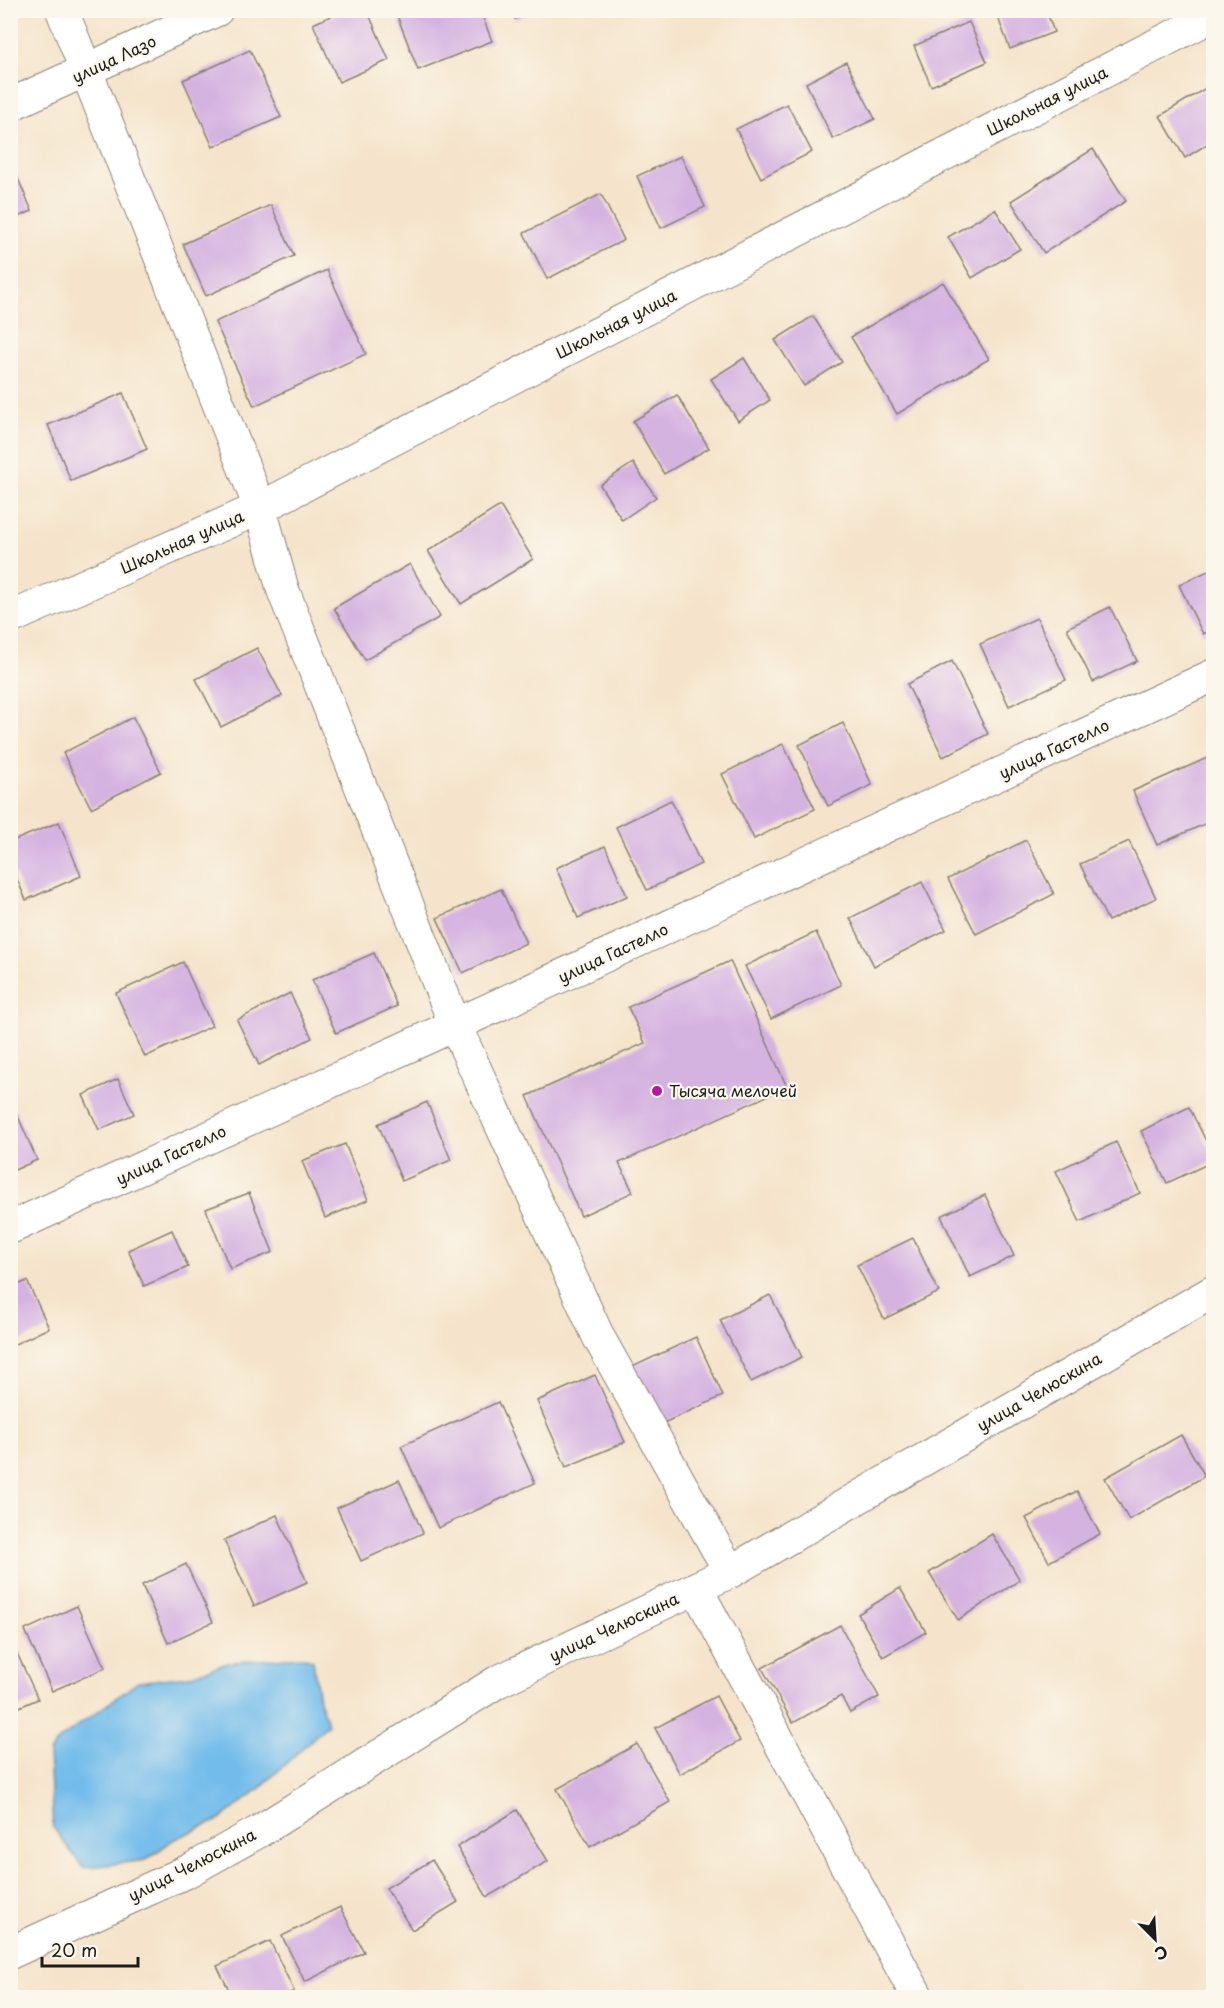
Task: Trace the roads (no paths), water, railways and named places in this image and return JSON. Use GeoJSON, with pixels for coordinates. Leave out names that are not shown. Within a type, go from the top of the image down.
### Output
{"type":"FeatureCollection","features":[{"type":"Feature","properties":{"kind":"street"},"geometry":{"type":"LineString","coordinates":[[62,10],[260,508],[284,590],[455,1025],[599,1338],[730,1572]]}},
{"type":"Feature","properties":{"kind":"street","name":"улица Лазо"},"geometry":{"type":"LineString","coordinates":[[10,105],[217,10]]}},
{"type":"Feature","properties":{"kind":"street","name":"Школьная улица"},"geometry":{"type":"LineString","coordinates":[[10,618],[260,508],[1214,15]]}},
{"type":"Feature","properties":{"kind":"street","name":"улица Гастелло"},"geometry":{"type":"LineString","coordinates":[[10,1228],[1214,675]]}},
{"type":"Feature","properties":{"kind":"street","name":"улица Челюскина"},"geometry":{"type":"LineString","coordinates":[[10,1953],[188,1871],[258,1832],[497,1682],[730,1572],[1214,1292]]}},
{"type":"Feature","properties":{"kind":"street"},"geometry":{"type":"LineString","coordinates":[[696,1588],[918,1998]]}},
{"type":"Feature","properties":{"kind":"water"},"geometry":{"type":"Polygon","coordinates":[[[304,1657],[313,1661],[319,1700],[328,1724],[259,1789],[221,1819],[173,1840],[146,1860],[83,1868],[53,1827],[49,1753],[60,1739],[138,1682],[188,1676],[231,1662],[304,1657]]]}},
{"type":"Feature","properties":{"kind":"place","name":"Тысяча мелочей"},"geometry":{"type":"Point","coordinates":[657,1091]}}]}
